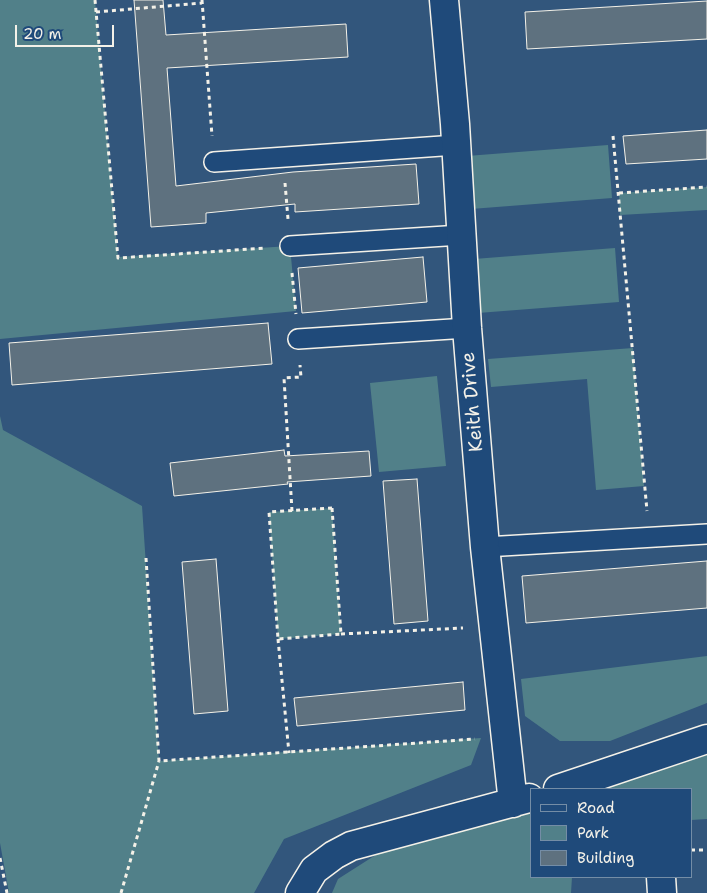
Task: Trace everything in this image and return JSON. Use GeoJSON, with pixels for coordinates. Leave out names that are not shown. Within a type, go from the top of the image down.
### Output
{"type":"FeatureCollection","features":[{"type":"Feature","properties":{"kind":"street","name":"Keith Drive"},"geometry":{"type":"LineString","coordinates":[[444,0],[456,145],[466,328],[486,547],[506,737],[522,800]]}},
{"type":"Feature","properties":{"kind":"street"},"geometry":{"type":"LineString","coordinates":[[561,788],[707,739]]}},
{"type":"Feature","properties":{"kind":"street"},"geometry":{"type":"LineString","coordinates":[[300,893],[314,870],[334,854],[352,846],[522,800]]}},
{"type":"Feature","properties":{"kind":"street"},"geometry":{"type":"LineString","coordinates":[[661,878],[662,893]]}},
{"type":"Feature","properties":{"kind":"lane"},"geometry":{"type":"LineString","coordinates":[[214,162],[456,145]]}},
{"type":"Feature","properties":{"kind":"lane"},"geometry":{"type":"LineString","coordinates":[[290,246],[461,235]]}},
{"type":"Feature","properties":{"kind":"lane"},"geometry":{"type":"LineString","coordinates":[[298,339],[466,328]]}},
{"type":"Feature","properties":{"kind":"lane"},"geometry":{"type":"LineString","coordinates":[[486,547],[707,534]]}},
{"type":"Feature","properties":{"kind":"path"},"geometry":{"type":"LineString","coordinates":[[95,0],[118,258],[290,246]]}},
{"type":"Feature","properties":{"kind":"path"},"geometry":{"type":"LineString","coordinates":[[96,12],[202,2],[214,162]]}},
{"type":"Feature","properties":{"kind":"path"},"geometry":{"type":"LineString","coordinates":[[613,136],[649,538]]}},
{"type":"Feature","properties":{"kind":"path"},"geometry":{"type":"LineString","coordinates":[[618,192],[707,187]]}},
{"type":"Feature","properties":{"kind":"path"},"geometry":{"type":"LineString","coordinates":[[292,511],[284,378],[301,378],[298,339]]}},
{"type":"Feature","properties":{"kind":"path"},"geometry":{"type":"LineString","coordinates":[[289,753],[269,512],[332,508],[341,634]]}},
{"type":"Feature","properties":{"kind":"path"},"geometry":{"type":"LineString","coordinates":[[121,893],[159,761],[146,558]]}},
{"type":"Feature","properties":{"kind":"path"},"geometry":{"type":"LineString","coordinates":[[278,638],[494,626]]}},
{"type":"Feature","properties":{"kind":"path"},"geometry":{"type":"LineString","coordinates":[[159,761],[506,737]]}},
{"type":"Feature","properties":{"kind":"path"},"geometry":{"type":"LineString","coordinates":[[692,850],[707,850]]}},
{"type":"Feature","properties":{"kind":"path"},"geometry":{"type":"LineString","coordinates":[[0,858],[7,893]]}},
{"type":"Feature","properties":{"kind":"green space"},"geometry":{"type":"Polygon","coordinates":[[[0,0],[95,0],[118,257],[290,246],[296,311],[0,339],[0,0]]]}},
{"type":"Feature","properties":{"kind":"green space"},"geometry":{"type":"Polygon","coordinates":[[[608,145],[612,198],[471,209],[467,156],[608,145]]]}},
{"type":"Feature","properties":{"kind":"green space"},"geometry":{"type":"Polygon","coordinates":[[[707,187],[707,210],[620,215],[619,193],[707,187]]]}},
{"type":"Feature","properties":{"kind":"green space"},"geometry":{"type":"Polygon","coordinates":[[[615,248],[619,302],[478,313],[474,259],[615,248]]]}},
{"type":"Feature","properties":{"kind":"green space"},"geometry":{"type":"Polygon","coordinates":[[[633,348],[644,486],[596,490],[587,379],[491,387],[488,359],[633,348]]]}},
{"type":"Feature","properties":{"kind":"green space"},"geometry":{"type":"Polygon","coordinates":[[[437,376],[446,466],[379,472],[370,383],[437,376]]]}},
{"type":"Feature","properties":{"kind":"green space"},"geometry":{"type":"Polygon","coordinates":[[[0,416],[3,430],[142,506],[159,761],[481,738],[471,765],[284,839],[254,893],[9,893],[0,843],[0,416]]]}},
{"type":"Feature","properties":{"kind":"green space"},"geometry":{"type":"Polygon","coordinates":[[[332,508],[341,634],[278,639],[269,512],[332,508]]]}},
{"type":"Feature","properties":{"kind":"green space"},"geometry":{"type":"Polygon","coordinates":[[[707,656],[707,703],[610,741],[560,741],[525,716],[521,679],[707,656]]]}},
{"type":"Feature","properties":{"kind":"green space"},"geometry":{"type":"Polygon","coordinates":[[[707,755],[707,819],[692,820],[692,788],[603,788],[707,755]]]}},
{"type":"Feature","properties":{"kind":"green space"},"geometry":{"type":"Polygon","coordinates":[[[530,808],[530,878],[572,878],[571,893],[332,893],[338,879],[396,842],[530,808]]]}},
{"type":"Feature","properties":{"kind":"building"},"geometry":{"type":"Polygon","coordinates":[[[134,0],[163,0],[166,35],[346,24],[348,57],[167,68],[176,186],[293,172],[416,164],[419,204],[295,212],[295,204],[206,213],[206,223],[151,227],[134,0]]]}},
{"type":"Feature","properties":{"kind":"building"},"geometry":{"type":"Polygon","coordinates":[[[707,1],[707,39],[527,49],[525,12],[707,1]]]}},
{"type":"Feature","properties":{"kind":"building"},"geometry":{"type":"Polygon","coordinates":[[[707,130],[707,159],[626,164],[623,136],[707,130]]]}},
{"type":"Feature","properties":{"kind":"building"},"geometry":{"type":"Polygon","coordinates":[[[423,257],[427,302],[302,313],[298,268],[423,257]]]}},
{"type":"Feature","properties":{"kind":"building"},"geometry":{"type":"Polygon","coordinates":[[[268,323],[272,364],[12,385],[9,343],[268,323]]]}},
{"type":"Feature","properties":{"kind":"building"},"geometry":{"type":"Polygon","coordinates":[[[284,450],[285,456],[369,451],[371,476],[287,482],[288,484],[174,496],[170,463],[284,450]]]}},
{"type":"Feature","properties":{"kind":"building"},"geometry":{"type":"Polygon","coordinates":[[[417,479],[428,621],[394,624],[383,481],[417,479]]]}},
{"type":"Feature","properties":{"kind":"building"},"geometry":{"type":"Polygon","coordinates":[[[216,559],[228,711],[194,714],[182,562],[216,559]]]}},
{"type":"Feature","properties":{"kind":"building"},"geometry":{"type":"Polygon","coordinates":[[[707,561],[707,608],[526,623],[522,576],[707,561]]]}},
{"type":"Feature","properties":{"kind":"building"},"geometry":{"type":"Polygon","coordinates":[[[463,682],[465,710],[297,726],[294,698],[463,682]]]}}]}
